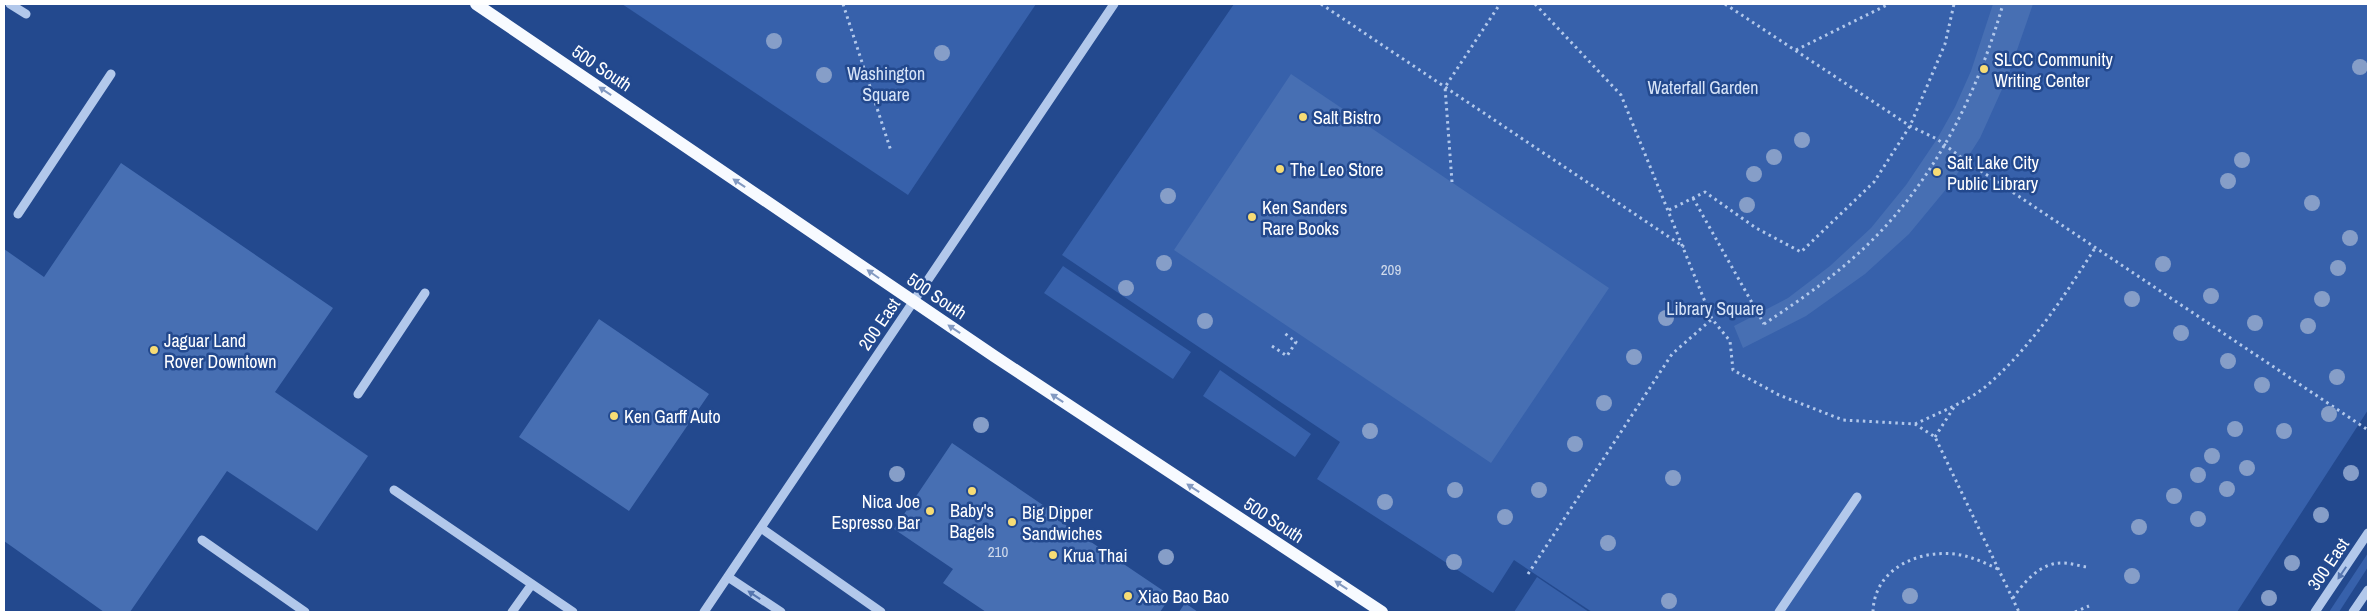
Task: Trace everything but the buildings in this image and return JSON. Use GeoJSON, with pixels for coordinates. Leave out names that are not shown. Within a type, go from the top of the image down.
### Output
{"type":"FeatureCollection","features":[{"type":"Feature","properties":{"kind":"main road","name":"500 South"},"geometry":{"type":"LineString","coordinates":[[476,4],[913,302],[1375,610]]}},
{"type":"Feature","properties":{"kind":"street"},"geometry":{"type":"LineString","coordinates":[[10,4],[26,14]]}},
{"type":"Feature","properties":{"kind":"street","name":"200 East"},"geometry":{"type":"LineString","coordinates":[[704,612],[1114,4]]}},
{"type":"Feature","properties":{"kind":"street"},"geometry":{"type":"LineString","coordinates":[[18,214],[111,74]]}},
{"type":"Feature","properties":{"kind":"street"},"geometry":{"type":"LineString","coordinates":[[358,394],[425,293]]}},
{"type":"Feature","properties":{"kind":"street"},"geometry":{"type":"LineString","coordinates":[[394,490],[573,612]]}},
{"type":"Feature","properties":{"kind":"street"},"geometry":{"type":"LineString","coordinates":[[1779,612],[1857,497]]}},
{"type":"Feature","properties":{"kind":"street"},"geometry":{"type":"LineString","coordinates":[[761,528],[881,612]]}},
{"type":"Feature","properties":{"kind":"street","name":"300 East"},"geometry":{"type":"LineString","coordinates":[[2315,612],[2368,533]]}},
{"type":"Feature","properties":{"kind":"street"},"geometry":{"type":"LineString","coordinates":[[202,540],[305,612]]}},
{"type":"Feature","properties":{"kind":"street"},"geometry":{"type":"LineString","coordinates":[[728,577],[781,612]]}},
{"type":"Feature","properties":{"kind":"street"},"geometry":{"type":"LineString","coordinates":[[512,612],[532,584]]}},
{"type":"Feature","properties":{"kind":"street"},"geometry":{"type":"LineString","coordinates":[[2353,612],[2368,590]]}},
{"type":"Feature","properties":{"kind":"path"},"geometry":{"type":"LineString","coordinates":[[843,4],[891,151]]}},
{"type":"Feature","properties":{"kind":"path"},"geometry":{"type":"LineString","coordinates":[[1321,4],[1684,248]]}},
{"type":"Feature","properties":{"kind":"path"},"geometry":{"type":"LineString","coordinates":[[1452,182],[1445,87],[1500,4]]}},
{"type":"Feature","properties":{"kind":"path"},"geometry":{"type":"LineString","coordinates":[[1535,4],[1622,96],[1712,320],[1730,341],[1733,370],[1779,395],[1843,420],[1915,424],[1956,404],[1991,382],[2051,316],[2095,248]]}},
{"type":"Feature","properties":{"kind":"path"},"geometry":{"type":"LineString","coordinates":[[1725,4],[1910,126],[1938,138],[1966,161],[2368,430]]}},
{"type":"Feature","properties":{"kind":"path"},"geometry":{"type":"LineString","coordinates":[[1796,50],[1889,4]]}},
{"type":"Feature","properties":{"kind":"path"},"geometry":{"type":"LineString","coordinates":[[1669,210],[1705,192],[1756,228],[1800,252],[1874,182],[1910,126],[1945,44],[1954,4]]}},
{"type":"Feature","properties":{"kind":"path"},"geometry":{"type":"LineString","coordinates":[[1693,198],[1764,324],[1806,296],[1853,258],[1888,223],[1916,188],[1946,145],[1972,94],[1992,43],[2004,4]]}},
{"type":"Feature","properties":{"kind":"path"},"geometry":{"type":"LineString","coordinates":[[1528,574],[1672,354],[1712,320]]}},
{"type":"Feature","properties":{"kind":"path"},"geometry":{"type":"LineString","coordinates":[[1272,346],[1287,356],[1296,342],[1283,332]]}},
{"type":"Feature","properties":{"kind":"path"},"geometry":{"type":"LineString","coordinates":[[1935,437],[1956,404]]}},
{"type":"Feature","properties":{"kind":"path"},"geometry":{"type":"LineString","coordinates":[[1915,424],[1935,437],[2019,612]]}},
{"type":"Feature","properties":{"kind":"path"},"geometry":{"type":"LineString","coordinates":[[1873,612],[1877,591],[1885,578],[1894,569],[1910,559],[1928,554],[1968,557],[1999,570]]}},
{"type":"Feature","properties":{"kind":"path"},"geometry":{"type":"LineString","coordinates":[[2013,598],[2028,577],[2049,566],[2062,563],[2087,567]]}},
{"type":"Feature","properties":{"kind":"path"},"geometry":{"type":"LineString","coordinates":[[2075,612],[2089,606]]}},
{"type":"Feature","properties":{"kind":"green space","name":"Washington Square"},"geometry":{"type":"Polygon","coordinates":[[[622,4],[1036,4],[908,195],[622,4]]]}},
{"type":"Feature","properties":{"kind":"green space","name":"Library Square"},"geometry":{"type":"Polygon","coordinates":[[[1234,4],[2368,4],[2368,410],[2237,612],[1592,612],[1514,560],[1493,593],[1317,479],[1340,442],[1062,255],[1234,4]]]}},
{"type":"Feature","properties":{"kind":"green space"},"geometry":{"type":"Polygon","coordinates":[[[1063,266],[1191,352],[1173,379],[1044,293],[1063,266]]]}},
{"type":"Feature","properties":{"kind":"green space"},"geometry":{"type":"Polygon","coordinates":[[[1220,370],[1311,434],[1295,457],[1203,396],[1220,370]]]}},
{"type":"Feature","properties":{"kind":"green space"},"geometry":{"type":"Polygon","coordinates":[[[2368,553],[2368,567],[2339,612],[2329,612],[2368,553]]]}},
{"type":"Feature","properties":{"kind":"green space"},"geometry":{"type":"Polygon","coordinates":[[[1537,577],[1589,612],[1514,612],[1537,577]]]}},
{"type":"Feature","properties":{"kind":"place","name":"SLCC Community Writing Center"},"geometry":{"type":"Point","coordinates":[1984,69]}},
{"type":"Feature","properties":{"kind":"place","name":"Salt Bistro"},"geometry":{"type":"Point","coordinates":[1303,117]}},
{"type":"Feature","properties":{"kind":"place","name":"The Leo Store"},"geometry":{"type":"Point","coordinates":[1280,169]}},
{"type":"Feature","properties":{"kind":"place","name":"Salt Lake City Public Library"},"geometry":{"type":"Point","coordinates":[1937,172]}},
{"type":"Feature","properties":{"kind":"place","name":"Ken Sanders Rare Books"},"geometry":{"type":"Point","coordinates":[1252,217]}},
{"type":"Feature","properties":{"kind":"place","name":"Jaguar Land Rover Downtown"},"geometry":{"type":"Point","coordinates":[154,350]}},
{"type":"Feature","properties":{"kind":"place","name":"Ken Garff Auto"},"geometry":{"type":"Point","coordinates":[614,416]}},
{"type":"Feature","properties":{"kind":"place","name":"Baby's Bagels"},"geometry":{"type":"Point","coordinates":[972,491]}},
{"type":"Feature","properties":{"kind":"place","name":"Nica Joe Espresso Bar"},"geometry":{"type":"Point","coordinates":[930,511]}},
{"type":"Feature","properties":{"kind":"place","name":"Big Dipper Sandwiches"},"geometry":{"type":"Point","coordinates":[1012,522]}},
{"type":"Feature","properties":{"kind":"place","name":"Krua Thai"},"geometry":{"type":"Point","coordinates":[1053,555]}},
{"type":"Feature","properties":{"kind":"place","name":"Xiao Bao Bao"},"geometry":{"type":"Point","coordinates":[1128,596]}},
{"type":"Feature","properties":{"kind":"park label","name":"Waterfall Garden"},"geometry":{"type":"Point","coordinates":[1703,87]}}]}
